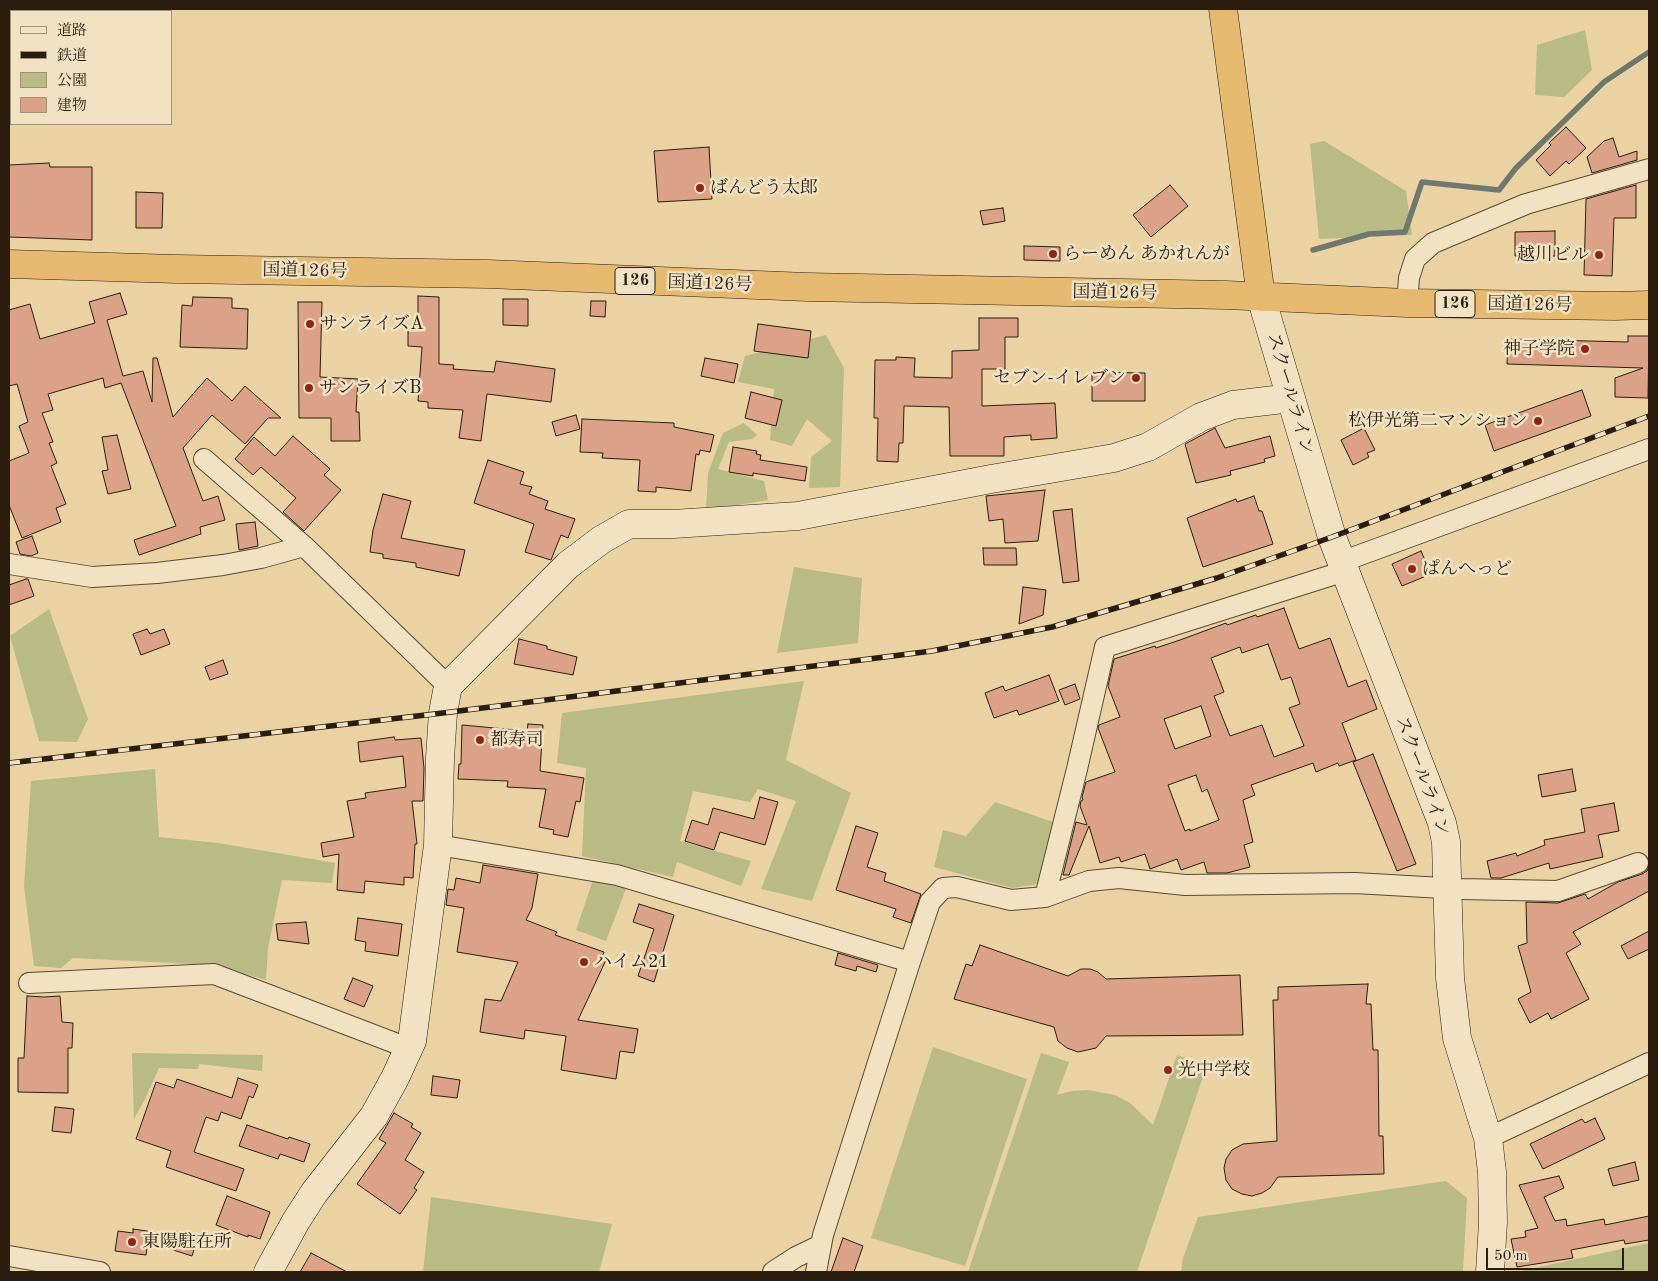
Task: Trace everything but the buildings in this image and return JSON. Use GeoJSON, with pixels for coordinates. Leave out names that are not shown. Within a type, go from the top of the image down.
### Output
{"type":"FeatureCollection","features":[{"type":"Feature","properties":{"kind":"highway"},"geometry":{"type":"LineString","coordinates":[[1222,9],[1261,297]]}},
{"type":"Feature","properties":{"kind":"highway","name":"国道126号"},"geometry":{"type":"LineString","coordinates":[[9,264],[488,274],[807,287],[1261,297],[1407,303],[1649,306]]}},
{"type":"Feature","properties":{"kind":"street"},"geometry":{"type":"LineString","coordinates":[[1407,303],[1409,278],[1415,259],[1433,243],[1526,204],[1649,169]]}},
{"type":"Feature","properties":{"kind":"street","name":"スクールライン"},"geometry":{"type":"LineString","coordinates":[[1261,297],[1332,537],[1442,823],[1446,842],[1450,978],[1457,1038],[1488,1138],[1492,1172],[1493,1222],[1490,1272]]}},
{"type":"Feature","properties":{"kind":"street"},"geometry":{"type":"LineString","coordinates":[[268,1272],[314,1193],[374,1116],[395,1078],[412,1041],[438,845],[440,749],[443,713],[448,686],[568,565],[601,540],[629,524],[673,524],[798,516],[991,479],[1114,458],[1148,447],[1201,417],[1233,405],[1291,398]]}},
{"type":"Feature","properties":{"kind":"street"},"geometry":{"type":"LineString","coordinates":[[1045,898],[1077,769],[1104,647],[1343,566],[1649,448]]}},
{"type":"Feature","properties":{"kind":"street"},"geometry":{"type":"LineString","coordinates":[[204,458],[304,546],[448,686]]}},
{"type":"Feature","properties":{"kind":"street"},"geometry":{"type":"LineString","coordinates":[[9,564],[92,577],[223,566],[304,546]]}},
{"type":"Feature","properties":{"kind":"street"},"geometry":{"type":"LineString","coordinates":[[438,845],[618,875],[910,962]]}},
{"type":"Feature","properties":{"kind":"street"},"geometry":{"type":"LineString","coordinates":[[816,1272],[823,1235],[910,962],[930,902],[943,888],[957,887],[1012,900],[1045,898],[1089,881],[1119,878],[1185,885],[1355,883],[1558,891],[1638,863]]}},
{"type":"Feature","properties":{"kind":"street"},"geometry":{"type":"LineString","coordinates":[[28,983],[214,974],[408,1048]]}},
{"type":"Feature","properties":{"kind":"street"},"geometry":{"type":"LineString","coordinates":[[1488,1138],[1649,1063]]}},
{"type":"Feature","properties":{"kind":"street"},"geometry":{"type":"LineString","coordinates":[[773,1272],[796,1257],[821,1245]]}},
{"type":"Feature","properties":{"kind":"street"},"geometry":{"type":"LineString","coordinates":[[9,1256],[100,1272]]}},
{"type":"Feature","properties":{"kind":"green space"},"geometry":{"type":"Polygon","coordinates":[[[1585,30],[1592,70],[1564,97],[1535,95],[1537,45],[1585,30]]]}},
{"type":"Feature","properties":{"kind":"green space"},"geometry":{"type":"Polygon","coordinates":[[[1324,141],[1406,191],[1412,235],[1319,239],[1310,144],[1324,141]]]}},
{"type":"Feature","properties":{"kind":"green space"},"geometry":{"type":"Polygon","coordinates":[[[826,335],[844,368],[840,487],[809,488],[811,457],[832,441],[807,419],[792,446],[770,440],[774,389],[738,382],[745,356],[826,335]]]}},
{"type":"Feature","properties":{"kind":"green space"},"geometry":{"type":"Polygon","coordinates":[[[744,423],[757,435],[752,439],[729,442],[718,469],[764,481],[768,500],[706,510],[708,473],[723,433],[744,423]]]}},
{"type":"Feature","properties":{"kind":"green space"},"geometry":{"type":"Polygon","coordinates":[[[794,567],[862,578],[858,643],[777,653],[794,567]]]}},
{"type":"Feature","properties":{"kind":"green space"},"geometry":{"type":"Polygon","coordinates":[[[49,609],[88,719],[77,742],[39,741],[10,636],[49,609]]]}},
{"type":"Feature","properties":{"kind":"green space"},"geometry":{"type":"Polygon","coordinates":[[[804,681],[786,760],[851,793],[812,901],[761,889],[796,801],[758,789],[750,802],[693,791],[680,841],[751,861],[741,886],[677,862],[673,877],[582,856],[586,768],[557,763],[562,713],[804,681]]]}},
{"type":"Feature","properties":{"kind":"green space"},"geometry":{"type":"Polygon","coordinates":[[[155,769],[159,837],[218,843],[335,863],[332,883],[282,880],[268,948],[266,980],[213,965],[73,958],[61,968],[34,966],[24,886],[31,781],[155,769]]]}},
{"type":"Feature","properties":{"kind":"green space"},"geometry":{"type":"Polygon","coordinates":[[[995,802],[1056,823],[1045,883],[1012,888],[934,867],[943,830],[966,836],[995,802]]]}},
{"type":"Feature","properties":{"kind":"green space"},"geometry":{"type":"Polygon","coordinates":[[[593,880],[627,886],[606,941],[576,930],[593,880]]]}},
{"type":"Feature","properties":{"kind":"green space"},"geometry":{"type":"Polygon","coordinates":[[[933,1047],[1027,1079],[965,1266],[871,1238],[933,1047]]]}},
{"type":"Feature","properties":{"kind":"green space"},"geometry":{"type":"Polygon","coordinates":[[[132,1053],[263,1055],[262,1071],[199,1064],[198,1069],[159,1068],[134,1119],[132,1053]]]}},
{"type":"Feature","properties":{"kind":"green space"},"geometry":{"type":"Polygon","coordinates":[[[1041,1053],[1069,1062],[1057,1095],[1072,1091],[1088,1090],[1115,1095],[1130,1103],[1153,1125],[1177,1055],[1207,1065],[1137,1272],[968,1272],[1041,1053]]]}},
{"type":"Feature","properties":{"kind":"green space"},"geometry":{"type":"Polygon","coordinates":[[[1446,1181],[1467,1198],[1463,1272],[1181,1272],[1183,1258],[1198,1217],[1446,1181]]]}},
{"type":"Feature","properties":{"kind":"green space"},"geometry":{"type":"Polygon","coordinates":[[[431,1197],[612,1224],[599,1272],[423,1272],[431,1197]]]}},
{"type":"Feature","properties":{"kind":"green space"},"geometry":{"type":"Polygon","coordinates":[[[1649,1243],[1649,1272],[1516,1272],[1649,1243]]]}},
{"type":"Feature","properties":{"kind":"waterway"},"geometry":{"type":"LineString","coordinates":[[1313,250],[1369,234],[1405,232],[1422,182],[1499,190],[1516,168],[1604,82],[1649,52]]}},
{"type":"Feature","properties":{"kind":"railway"},"geometry":{"type":"LineString","coordinates":[[9,763],[443,713],[932,651],[1052,627],[1217,578],[1332,537],[1649,416]]}},
{"type":"Feature","properties":{"kind":"place","name":"ばんどう太郎"},"geometry":{"type":"Point","coordinates":[700,188]}},
{"type":"Feature","properties":{"kind":"place","name":"らーめん あかれんが"},"geometry":{"type":"Point","coordinates":[1053,254]}},
{"type":"Feature","properties":{"kind":"place","name":"越川ビル"},"geometry":{"type":"Point","coordinates":[1599,255]}},
{"type":"Feature","properties":{"kind":"place","name":"サンライズA"},"geometry":{"type":"Point","coordinates":[310,324]}},
{"type":"Feature","properties":{"kind":"place","name":"神子学院"},"geometry":{"type":"Point","coordinates":[1585,349]}},
{"type":"Feature","properties":{"kind":"place","name":"セブン-イレブン"},"geometry":{"type":"Point","coordinates":[1136,378]}},
{"type":"Feature","properties":{"kind":"place","name":"サンライズB"},"geometry":{"type":"Point","coordinates":[309,388]}},
{"type":"Feature","properties":{"kind":"place","name":"松伊光第二マンション"},"geometry":{"type":"Point","coordinates":[1538,421]}},
{"type":"Feature","properties":{"kind":"place","name":"ぱんへっど"},"geometry":{"type":"Point","coordinates":[1412,569]}},
{"type":"Feature","properties":{"kind":"place","name":"都寿司"},"geometry":{"type":"Point","coordinates":[480,740]}},
{"type":"Feature","properties":{"kind":"place","name":"ハイム21"},"geometry":{"type":"Point","coordinates":[584,962]}},
{"type":"Feature","properties":{"kind":"place","name":"光中学校"},"geometry":{"type":"Point","coordinates":[1168,1070]}},
{"type":"Feature","properties":{"kind":"place","name":"東陽駐在所"},"geometry":{"type":"Point","coordinates":[132,1242]}}]}
